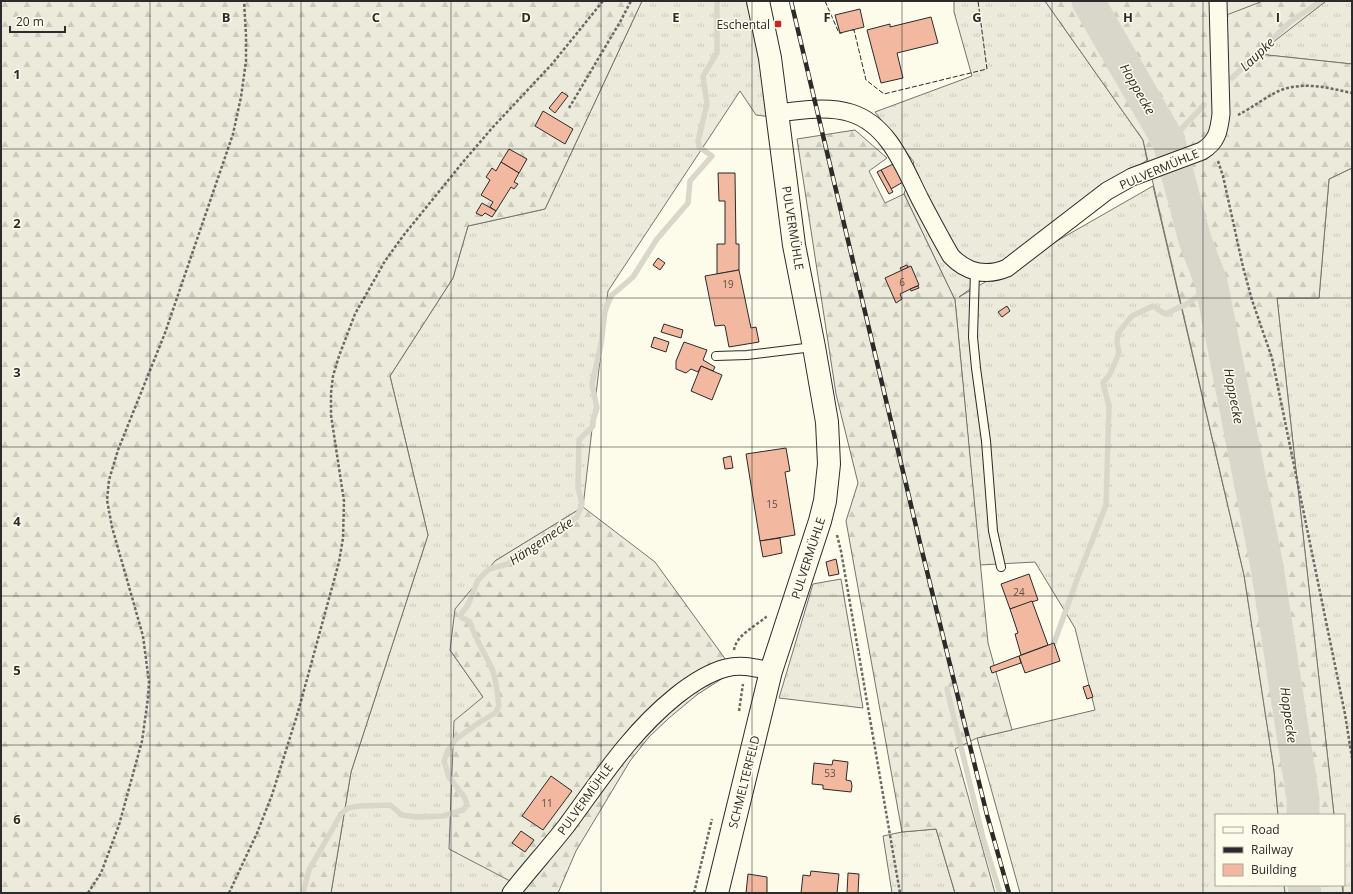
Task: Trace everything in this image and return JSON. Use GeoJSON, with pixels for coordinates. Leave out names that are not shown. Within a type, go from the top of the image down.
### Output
{"type":"FeatureCollection","features":[{"type":"Feature","properties":{"kind":"main road"},"geometry":{"type":"LineString","coordinates":[[758,1],[770,58],[778,113]]}},
{"type":"Feature","properties":{"kind":"main road","name":"PULVERMÜHLE"},"geometry":{"type":"LineString","coordinates":[[771,671],[815,539],[825,501],[829,464],[827,429],[814,347],[794,245],[778,113]]}},
{"type":"Feature","properties":{"kind":"main road","name":"SCHMELTERFELD"},"geometry":{"type":"LineString","coordinates":[[717,893],[771,671]]}},
{"type":"Feature","properties":{"kind":"street","name":"PULVERMÜHLE"},"geometry":{"type":"LineString","coordinates":[[778,113],[835,110],[850,113],[863,118],[872,124],[887,140],[900,158],[952,256],[960,264],[975,271],[993,273],[1007,268],[1107,191],[1132,177],[1189,156],[1210,146],[1216,137],[1221,114],[1218,1]]}},
{"type":"Feature","properties":{"kind":"street","name":"PULVERMÜHLE"},"geometry":{"type":"LineString","coordinates":[[511,893],[567,824],[608,766],[644,725],[669,702],[703,678],[726,668],[746,666],[771,671]]}},
{"type":"Feature","properties":{"kind":"lane"},"geometry":{"type":"LineString","coordinates":[[975,271],[973,338],[977,381],[986,440],[993,531],[1001,567]]}},
{"type":"Feature","properties":{"kind":"lane"},"geometry":{"type":"LineString","coordinates":[[716,356],[747,355],[814,347]]}},
{"type":"Feature","properties":{"kind":"path"},"geometry":{"type":"LineString","coordinates":[[88,893],[100,873],[117,831],[142,741],[148,698],[148,674],[143,636],[112,527],[107,500],[109,480],[114,462],[165,333],[233,134],[241,97],[246,61],[244,1]]}},
{"type":"Feature","properties":{"kind":"path"},"geometry":{"type":"LineString","coordinates":[[228,893],[257,832],[272,795],[302,699],[339,562],[343,538],[344,500],[331,415],[331,393],[333,376],[339,356],[355,314],[385,261],[402,236],[493,127],[552,64],[603,1]]}},
{"type":"Feature","properties":{"kind":"path"},"geometry":{"type":"LineString","coordinates":[[568,108],[631,1]]}},
{"type":"Feature","properties":{"kind":"path"},"geometry":{"type":"LineString","coordinates":[[1220,124],[1246,111],[1283,89],[1303,85],[1352,93]]}},
{"type":"Feature","properties":{"kind":"path"},"geometry":{"type":"LineString","coordinates":[[1210,146],[1223,176],[1243,268],[1252,300],[1272,358],[1345,714],[1352,758]]}},
{"type":"Feature","properties":{"kind":"path"},"geometry":{"type":"LineString","coordinates":[[835,531],[842,559],[900,893]]}},
{"type":"Feature","properties":{"kind":"path"},"geometry":{"type":"LineString","coordinates":[[737,717],[746,666]]}},
{"type":"Feature","properties":{"kind":"path"},"geometry":{"type":"LineString","coordinates":[[694,893],[713,817]]}},
{"type":"Feature","properties":{"kind":"green space"},"geometry":{"type":"Polygon","coordinates":[[[1,1],[642,1],[545,209],[468,226],[453,278],[390,376],[428,535],[351,772],[331,893],[1,893],[1,1]]]}},
{"type":"Feature","properties":{"kind":"green space"},"geometry":{"type":"Polygon","coordinates":[[[642,1],[747,1],[763,70],[771,117],[756,115],[740,91],[608,291],[583,507],[495,561],[450,650],[483,697],[512,882],[502,893],[331,893],[351,772],[428,535],[390,376],[453,278],[468,226],[545,209],[642,1]]]}},
{"type":"Feature","properties":{"kind":"green space"},"geometry":{"type":"Polygon","coordinates":[[[954,1],[1045,1],[1143,140],[1147,160],[959,297],[1153,186],[1244,575],[1274,770],[1278,814],[1215,814],[1215,886],[1284,886],[1285,893],[1020,893],[977,738],[1095,710],[1075,628],[1035,562],[980,565],[955,300],[904,194],[914,162],[875,112],[972,76],[954,12],[954,1]]]}},
{"type":"Feature","properties":{"kind":"green space"},"geometry":{"type":"Polygon","coordinates":[[[1045,1],[1326,1],[1258,54],[1352,64],[1352,168],[1329,179],[1319,298],[1277,298],[1334,814],[1278,814],[1274,770],[1244,575],[1143,140],[1045,1]]]}},
{"type":"Feature","properties":{"kind":"green space"},"geometry":{"type":"Polygon","coordinates":[[[1326,1],[1352,1],[1352,64],[1257,54],[1326,1]]]}},
{"type":"Feature","properties":{"kind":"green space"},"geometry":{"type":"Polygon","coordinates":[[[855,130],[887,158],[869,171],[885,203],[904,194],[955,300],[988,643],[1012,730],[977,738],[955,749],[995,893],[955,893],[936,829],[902,832],[846,521],[858,483],[836,394],[797,139],[855,130]]]}},
{"type":"Feature","properties":{"kind":"green space"},"geometry":{"type":"Polygon","coordinates":[[[1352,168],[1352,893],[1343,893],[1343,886],[1345,886],[1345,814],[1334,814],[1277,298],[1319,298],[1329,179],[1352,168]]]}},
{"type":"Feature","properties":{"kind":"green space"},"geometry":{"type":"Polygon","coordinates":[[[583,507],[655,562],[734,671],[698,694],[649,737],[630,761],[576,851],[558,893],[502,893],[512,882],[449,849],[454,721],[483,697],[450,650],[455,609],[495,561],[583,507]]]}},
{"type":"Feature","properties":{"kind":"green space"},"geometry":{"type":"Polygon","coordinates":[[[841,579],[863,708],[779,698],[813,584],[841,579]]]}},
{"type":"Feature","properties":{"kind":"green space"},"geometry":{"type":"Polygon","coordinates":[[[936,829],[955,893],[892,893],[883,836],[902,832],[936,829]]]}},
{"type":"Feature","properties":{"kind":"green space"},"geometry":{"type":"Polygon","coordinates":[[[1284,886],[1342,886],[1343,893],[1285,893],[1284,886]]]}},
{"type":"Feature","properties":{"kind":"shaded area"},"geometry":{"type":"Polygon","coordinates":[[[1223,1],[1263,1],[1224,16],[1223,1]]]}},
{"type":"Feature","properties":{"kind":"building"},"geometry":{"type":"Polygon","coordinates":[[[860,9],[864,27],[840,33],[835,15],[860,9]]]}},
{"type":"Feature","properties":{"kind":"building"},"geometry":{"type":"Polygon","coordinates":[[[931,17],[938,43],[897,53],[903,78],[881,83],[867,30],[890,24],[890,27],[931,17]]]}},
{"type":"Feature","properties":{"kind":"building"},"geometry":{"type":"Polygon","coordinates":[[[562,92],[568,96],[555,113],[549,108],[562,92]]]}},
{"type":"Feature","properties":{"kind":"building"},"geometry":{"type":"Polygon","coordinates":[[[543,111],[573,129],[565,144],[535,126],[543,111]]]}},
{"type":"Feature","properties":{"kind":"building"},"geometry":{"type":"Polygon","coordinates":[[[509,149],[527,159],[519,173],[501,162],[509,149]]]}},
{"type":"Feature","properties":{"kind":"building"},"geometry":{"type":"Polygon","coordinates":[[[501,162],[519,173],[514,182],[518,184],[514,189],[511,187],[496,211],[490,207],[493,202],[481,195],[490,180],[486,177],[492,168],[496,171],[501,162]]]}},
{"type":"Feature","properties":{"kind":"building"},"geometry":{"type":"Polygon","coordinates":[[[893,164],[903,182],[891,189],[881,170],[893,164]]]}},
{"type":"Feature","properties":{"kind":"building"},"geometry":{"type":"Polygon","coordinates":[[[881,170],[893,192],[889,194],[877,172],[881,170]]]}},
{"type":"Feature","properties":{"kind":"building"},"geometry":{"type":"Polygon","coordinates":[[[718,173],[735,173],[736,244],[739,244],[739,270],[717,274],[717,244],[725,244],[725,201],[719,201],[718,173]]]}},
{"type":"Feature","properties":{"kind":"building"},"geometry":{"type":"Polygon","coordinates":[[[482,203],[496,211],[492,217],[485,213],[482,216],[476,213],[482,203]]]}},
{"type":"Feature","properties":{"kind":"building"},"geometry":{"type":"Polygon","coordinates":[[[658,258],[665,263],[660,270],[653,265],[658,258]]]}},
{"type":"Feature","properties":{"kind":"building"},"geometry":{"type":"Polygon","coordinates":[[[907,265],[908,267],[902,271],[900,268],[907,265]]]}},
{"type":"Feature","properties":{"kind":"building"},"geometry":{"type":"Polygon","coordinates":[[[911,266],[919,285],[900,294],[902,299],[896,303],[885,278],[911,266]]]}},
{"type":"Feature","properties":{"kind":"building"},"geometry":{"type":"Polygon","coordinates":[[[739,270],[751,328],[756,327],[759,342],[729,347],[725,326],[715,326],[705,276],[739,270]]]}},
{"type":"Feature","properties":{"kind":"building"},"geometry":{"type":"Polygon","coordinates":[[[918,286],[919,288],[911,291],[910,289],[918,286]]]}},
{"type":"Feature","properties":{"kind":"building"},"geometry":{"type":"Polygon","coordinates":[[[1007,306],[1010,311],[1002,317],[998,312],[1007,306]]]}},
{"type":"Feature","properties":{"kind":"building"},"geometry":{"type":"Polygon","coordinates":[[[664,324],[683,330],[681,338],[661,332],[664,324]]]}},
{"type":"Feature","properties":{"kind":"building"},"geometry":{"type":"Polygon","coordinates":[[[654,337],[669,342],[666,352],[651,347],[654,337]]]}},
{"type":"Feature","properties":{"kind":"building"},"geometry":{"type":"Polygon","coordinates":[[[684,342],[707,350],[703,360],[715,367],[713,371],[701,366],[698,372],[691,369],[686,373],[676,369],[676,361],[684,342]]]}},
{"type":"Feature","properties":{"kind":"building"},"geometry":{"type":"Polygon","coordinates":[[[701,366],[722,375],[712,400],[691,391],[701,366]]]}},
{"type":"Feature","properties":{"kind":"building"},"geometry":{"type":"Polygon","coordinates":[[[786,448],[790,471],[785,472],[795,535],[760,541],[746,454],[786,448]]]}},
{"type":"Feature","properties":{"kind":"building"},"geometry":{"type":"Polygon","coordinates":[[[731,456],[733,468],[725,469],[723,458],[731,456]]]}},
{"type":"Feature","properties":{"kind":"building"},"geometry":{"type":"Polygon","coordinates":[[[780,538],[782,553],[763,557],[760,541],[780,538]]]}},
{"type":"Feature","properties":{"kind":"building"},"geometry":{"type":"Polygon","coordinates":[[[836,559],[839,574],[829,576],[826,562],[836,559]]]}},
{"type":"Feature","properties":{"kind":"building"},"geometry":{"type":"Polygon","coordinates":[[[1029,574],[1038,600],[1010,609],[1001,584],[1029,574]]]}},
{"type":"Feature","properties":{"kind":"building"},"geometry":{"type":"Polygon","coordinates":[[[1032,601],[1048,645],[1021,655],[1015,634],[1018,633],[1010,609],[1032,601]]]}},
{"type":"Feature","properties":{"kind":"building"},"geometry":{"type":"Polygon","coordinates":[[[1054,643],[1060,661],[1025,673],[1019,656],[1054,643]]]}},
{"type":"Feature","properties":{"kind":"building"},"geometry":{"type":"Polygon","coordinates":[[[1019,656],[1021,663],[992,673],[990,667],[1019,656]]]}},
{"type":"Feature","properties":{"kind":"building"},"geometry":{"type":"Polygon","coordinates":[[[1089,685],[1093,697],[1087,699],[1083,687],[1089,685]]]}},
{"type":"Feature","properties":{"kind":"building"},"geometry":{"type":"Polygon","coordinates":[[[833,760],[848,762],[846,780],[851,781],[851,792],[823,789],[823,785],[812,784],[814,763],[832,765],[833,760]]]}},
{"type":"Feature","properties":{"kind":"building"},"geometry":{"type":"Polygon","coordinates":[[[551,776],[572,791],[543,830],[522,816],[551,776]]]}},
{"type":"Feature","properties":{"kind":"building"},"geometry":{"type":"Polygon","coordinates":[[[521,831],[534,840],[525,852],[512,843],[521,831]]]}},
{"type":"Feature","properties":{"kind":"building"},"geometry":{"type":"Polygon","coordinates":[[[811,871],[839,874],[837,893],[801,893],[803,875],[810,876],[811,871]]]}},
{"type":"Feature","properties":{"kind":"building"},"geometry":{"type":"Polygon","coordinates":[[[848,873],[859,874],[858,893],[847,893],[848,873]]]}},
{"type":"Feature","properties":{"kind":"building"},"geometry":{"type":"Polygon","coordinates":[[[748,874],[767,877],[767,893],[746,893],[748,874]]]}},
{"type":"Feature","properties":{"kind":"waterway","name":"Hängemecke"},"geometry":{"type":"LineString","coordinates":[[303,893],[309,870],[341,814],[348,808],[359,806],[390,805],[402,815],[416,817],[443,816],[463,810],[467,805],[465,798],[449,777],[444,761],[448,750],[456,739],[495,713],[499,706],[494,673],[470,622],[461,617],[461,614],[468,605],[478,580],[489,569],[508,564],[517,555],[577,517],[582,504],[578,488],[579,440],[593,426],[597,408],[592,384],[601,344],[605,311],[611,296],[633,277],[657,239],[688,203],[690,181],[712,156],[699,147],[698,141],[707,104],[703,76],[717,53],[717,1]]}},
{"type":"Feature","properties":{"kind":"waterway","name":"Hoppecke"},"geometry":{"type":"LineString","coordinates":[[1088,1],[1169,142],[1195,240],[1211,282],[1267,567],[1303,799],[1303,814]]}},
{"type":"Feature","properties":{"kind":"waterway","name":"Laupke"},"geometry":{"type":"LineString","coordinates":[[1232,78],[1290,22],[1321,1]]}},
{"type":"Feature","properties":{"kind":"waterway","name":"Laupke"},"geometry":{"type":"LineString","coordinates":[[1169,142],[1204,105]]}},
{"type":"Feature","properties":{"kind":"waterway"},"geometry":{"type":"LineString","coordinates":[[1054,643],[1106,505],[1109,406],[1103,383],[1110,374],[1119,353],[1117,342],[1118,333],[1132,316],[1153,306],[1165,314],[1187,304],[1212,286]]}},
{"type":"Feature","properties":{"kind":"waterway"},"geometry":{"type":"LineString","coordinates":[[947,689],[983,838],[1000,893]]}},
{"type":"Feature","properties":{"kind":"waterway","name":"Hoppecke"},"geometry":{"type":"LineString","coordinates":[[1304,886],[1305,893]]}},
{"type":"Feature","properties":{"kind":"railway"},"geometry":{"type":"LineString","coordinates":[[791,1],[920,543],[987,815],[1009,893]]}},
{"type":"Feature","properties":{"kind":"fence"},"geometry":{"type":"LineString","coordinates":[[825,1],[839,33],[842,33]]}},
{"type":"Feature","properties":{"kind":"fence"},"geometry":{"type":"LineString","coordinates":[[852,30],[854,30],[866,80],[884,94],[987,69],[978,1]]}},
{"type":"Feature","properties":{"kind":"place","name":"Eschental"},"geometry":{"type":"Point","coordinates":[778,24]}}]}
